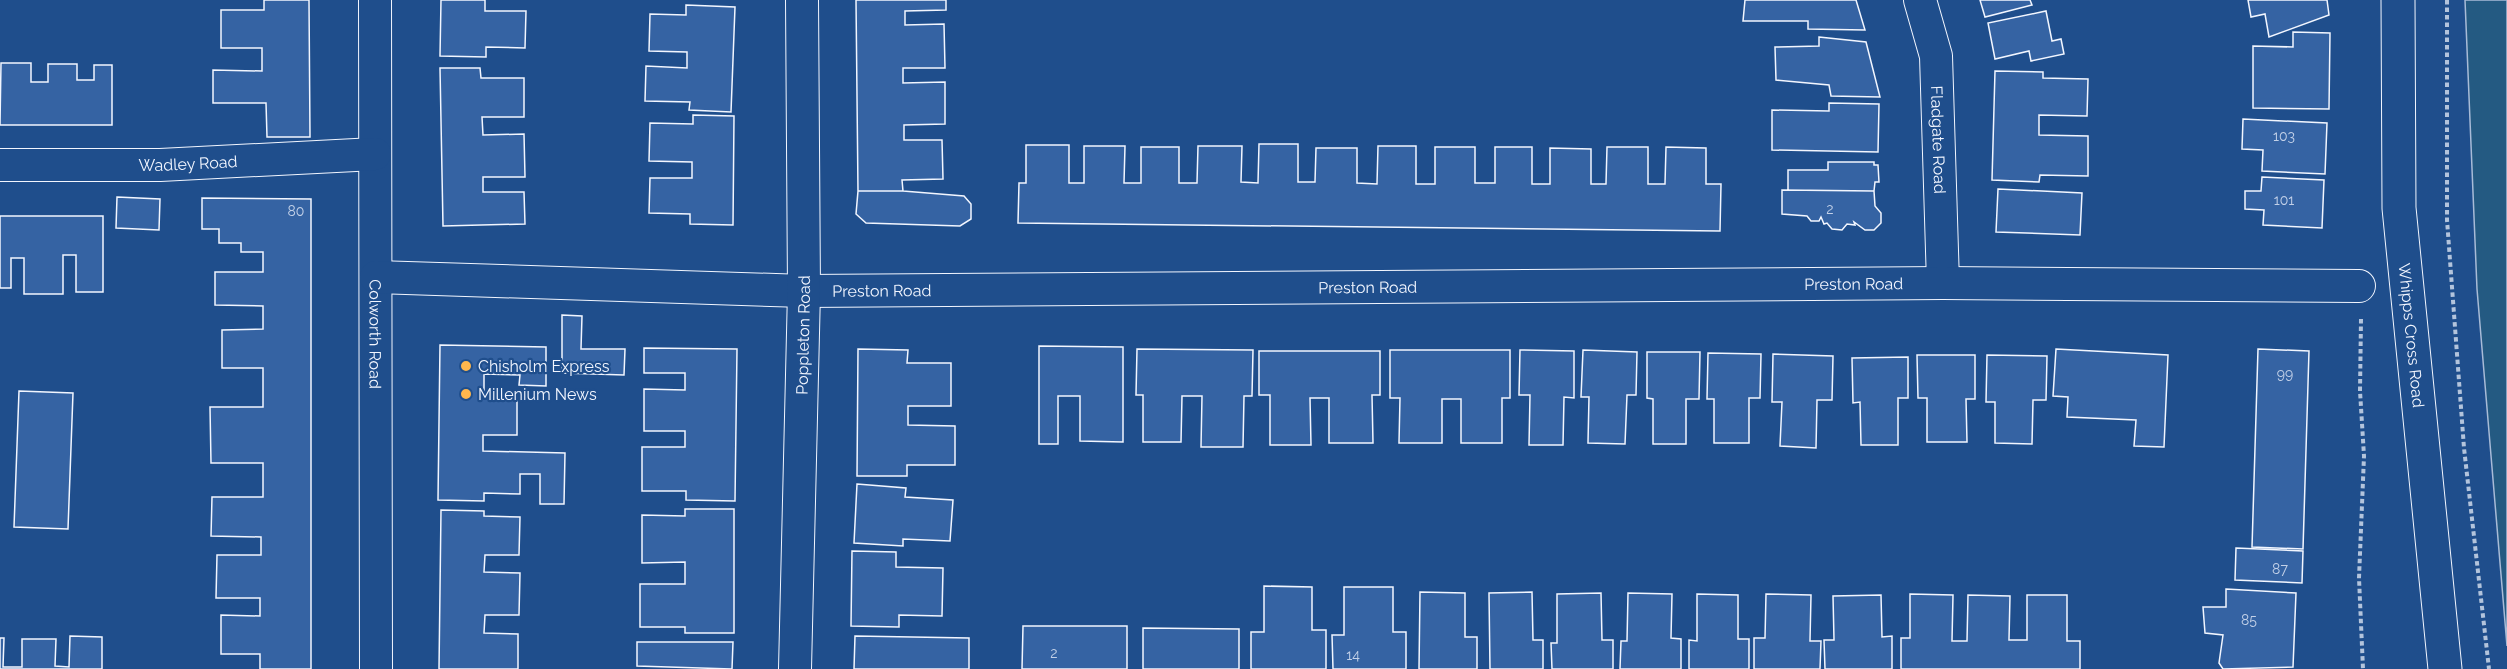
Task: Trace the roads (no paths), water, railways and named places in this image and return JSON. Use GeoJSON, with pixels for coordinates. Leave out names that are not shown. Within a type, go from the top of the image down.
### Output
{"type":"FeatureCollection","features":[{"type":"Feature","properties":{"kind":"main road","name":"Whipps Cross Road"},"geometry":{"type":"LineString","coordinates":[[2398,0],[2399,208],[2445,669]]}},
{"type":"Feature","properties":{"kind":"street","name":"Colworth Road"},"geometry":{"type":"LineString","coordinates":[[375,0],[376,669]]}},
{"type":"Feature","properties":{"kind":"street","name":"Poppleton Road"},"geometry":{"type":"LineString","coordinates":[[795,669],[804,291],[802,0]]}},
{"type":"Feature","properties":{"kind":"street","name":"Fladgate Road"},"geometry":{"type":"LineString","coordinates":[[1920,0],[1936,56],[1943,283]]}},
{"type":"Feature","properties":{"kind":"street","name":"Wadley Road"},"geometry":{"type":"LineString","coordinates":[[0,165],[160,165],[375,154]]}},
{"type":"Feature","properties":{"kind":"street","name":"Preston Road"},"geometry":{"type":"LineString","coordinates":[[376,277],[804,291],[1943,283],[2359,286]]}},
{"type":"Feature","properties":{"kind":"place","name":"Chisholm Express"},"geometry":{"type":"Point","coordinates":[466,366]}},
{"type":"Feature","properties":{"kind":"place","name":"Millenium News"},"geometry":{"type":"Point","coordinates":[466,394]}}]}
